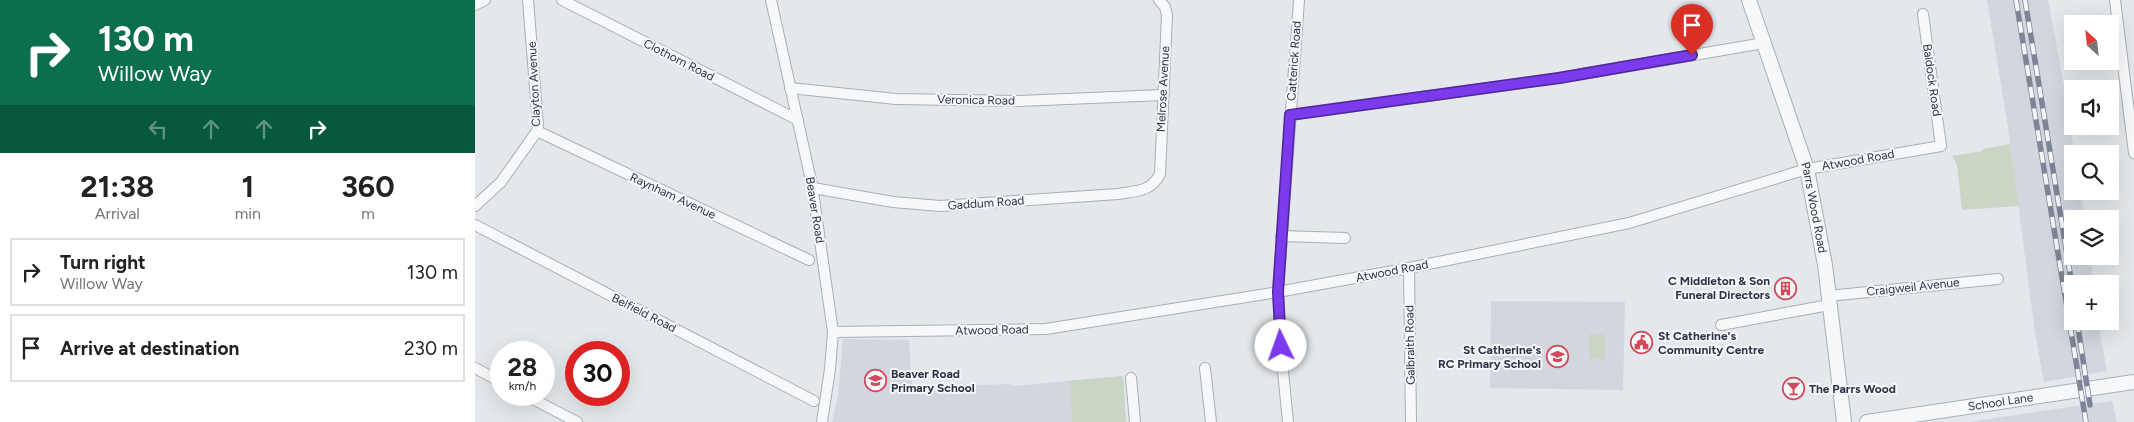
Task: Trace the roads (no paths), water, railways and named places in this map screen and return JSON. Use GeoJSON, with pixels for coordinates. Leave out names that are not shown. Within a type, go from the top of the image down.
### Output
{"type":"FeatureCollection","features":[{"type":"Feature","properties":{"kind":"street"},"geometry":{"type":"LineString","coordinates":[[475,5],[485,0]]}},
{"type":"Feature","properties":{"kind":"street","name":"Clayton Avenue"},"geometry":{"type":"LineString","coordinates":[[475,206],[501,182],[537,131],[528,0]]}},
{"type":"Feature","properties":{"kind":"street","name":"Clothorn Road"},"geometry":{"type":"LineString","coordinates":[[561,0],[797,120]]}},
{"type":"Feature","properties":{"kind":"street","name":"Beaver Road"},"geometry":{"type":"LineString","coordinates":[[771,0],[813,188],[833,332],[830,370],[822,422]]}},
{"type":"Feature","properties":{"kind":"street","name":"Melrose Avenue"},"geometry":{"type":"LineString","coordinates":[[1157,181],[1160,174],[1167,15],[1165,7],[1159,0]]}},
{"type":"Feature","properties":{"kind":"street","name":"Catterick Road"},"geometry":{"type":"LineString","coordinates":[[1288,422],[1281,351],[1278,292],[1299,0]]}},
{"type":"Feature","properties":{"kind":"street","name":"Parrs Wood Road"},"geometry":{"type":"LineString","coordinates":[[1749,0],[1807,169],[1823,256],[1844,422]]}},
{"type":"Feature","properties":{"kind":"street"},"geometry":{"type":"LineString","coordinates":[[2115,0],[2134,152]]}},
{"type":"Feature","properties":{"kind":"street","name":"Baldock Road"},"geometry":{"type":"LineString","coordinates":[[1923,14],[1941,146]]}},
{"type":"Feature","properties":{"kind":"street"},"geometry":{"type":"LineString","coordinates":[[1290,115],[1559,78],[1764,43]]}},
{"type":"Feature","properties":{"kind":"street","name":"Veronica Road"},"geometry":{"type":"LineString","coordinates":[[790,88],[915,100],[1019,101],[1163,95]]}},
{"type":"Feature","properties":{"kind":"street","name":"Raynham Avenue"},"geometry":{"type":"LineString","coordinates":[[537,131],[809,260]]}},
{"type":"Feature","properties":{"kind":"street","name":"Atwood Road"},"geometry":{"type":"LineString","coordinates":[[833,332],[1046,329],[1278,292],[1409,268],[1629,223],[1807,169],[1941,146]]}},
{"type":"Feature","properties":{"kind":"street","name":"Gaddum Road"},"geometry":{"type":"LineString","coordinates":[[813,188],[893,202],[940,206],[1117,194],[1143,190],[1157,181]]}},
{"type":"Feature","properties":{"kind":"street","name":"Belfield Road"},"geometry":{"type":"LineString","coordinates":[[475,225],[814,400]]}},
{"type":"Feature","properties":{"kind":"street"},"geometry":{"type":"LineString","coordinates":[[1281,236],[1345,238]]}},
{"type":"Feature","properties":{"kind":"street","name":"Galbraith Road"},"geometry":{"type":"LineString","coordinates":[[1409,268],[1411,422]]}},
{"type":"Feature","properties":{"kind":"street","name":"Craigweil Avenue"},"geometry":{"type":"LineString","coordinates":[[1721,324],[1828,300],[1998,279]]}},
{"type":"Feature","properties":{"kind":"street"},"geometry":{"type":"LineString","coordinates":[[475,368],[490,376]]}},
{"type":"Feature","properties":{"kind":"street"},"geometry":{"type":"LineString","coordinates":[[1205,368],[1211,422]]}},
{"type":"Feature","properties":{"kind":"street"},"geometry":{"type":"LineString","coordinates":[[1131,378],[1135,422]]}},
{"type":"Feature","properties":{"kind":"street","name":"School Lane"},"geometry":{"type":"LineString","coordinates":[[1867,422],[2134,382]]}},
{"type":"Feature","properties":{"kind":"street"},"geometry":{"type":"LineString","coordinates":[[546,406],[577,422]]}},
{"type":"Feature","properties":{"kind":"railway"},"geometry":{"type":"LineString","coordinates":[[2016,0],[2086,422]]}},
{"type":"Feature","properties":{"kind":"railway"},"geometry":{"type":"LineString","coordinates":[[2025,0],[2070,275]]}},
{"type":"Feature","properties":{"kind":"railway"},"geometry":{"type":"LineString","coordinates":[[2078,330],[2090,405]]}},
{"type":"Feature","properties":{"kind":"place","name":"C Middleton & Son Funeral Directors"},"geometry":{"type":"Point","coordinates":[1786,288]}},
{"type":"Feature","properties":{"kind":"place","name":"St Catherine's Community Centre"},"geometry":{"type":"Point","coordinates":[1642,343]}},
{"type":"Feature","properties":{"kind":"place","name":"St Catherine's RC Primary School"},"geometry":{"type":"Point","coordinates":[1557,357]}},
{"type":"Feature","properties":{"kind":"place","name":"Beaver Road Primary School"},"geometry":{"type":"Point","coordinates":[875,381]}},
{"type":"Feature","properties":{"kind":"place","name":"The Parrs Wood"},"geometry":{"type":"Point","coordinates":[1793,389]}}]}
